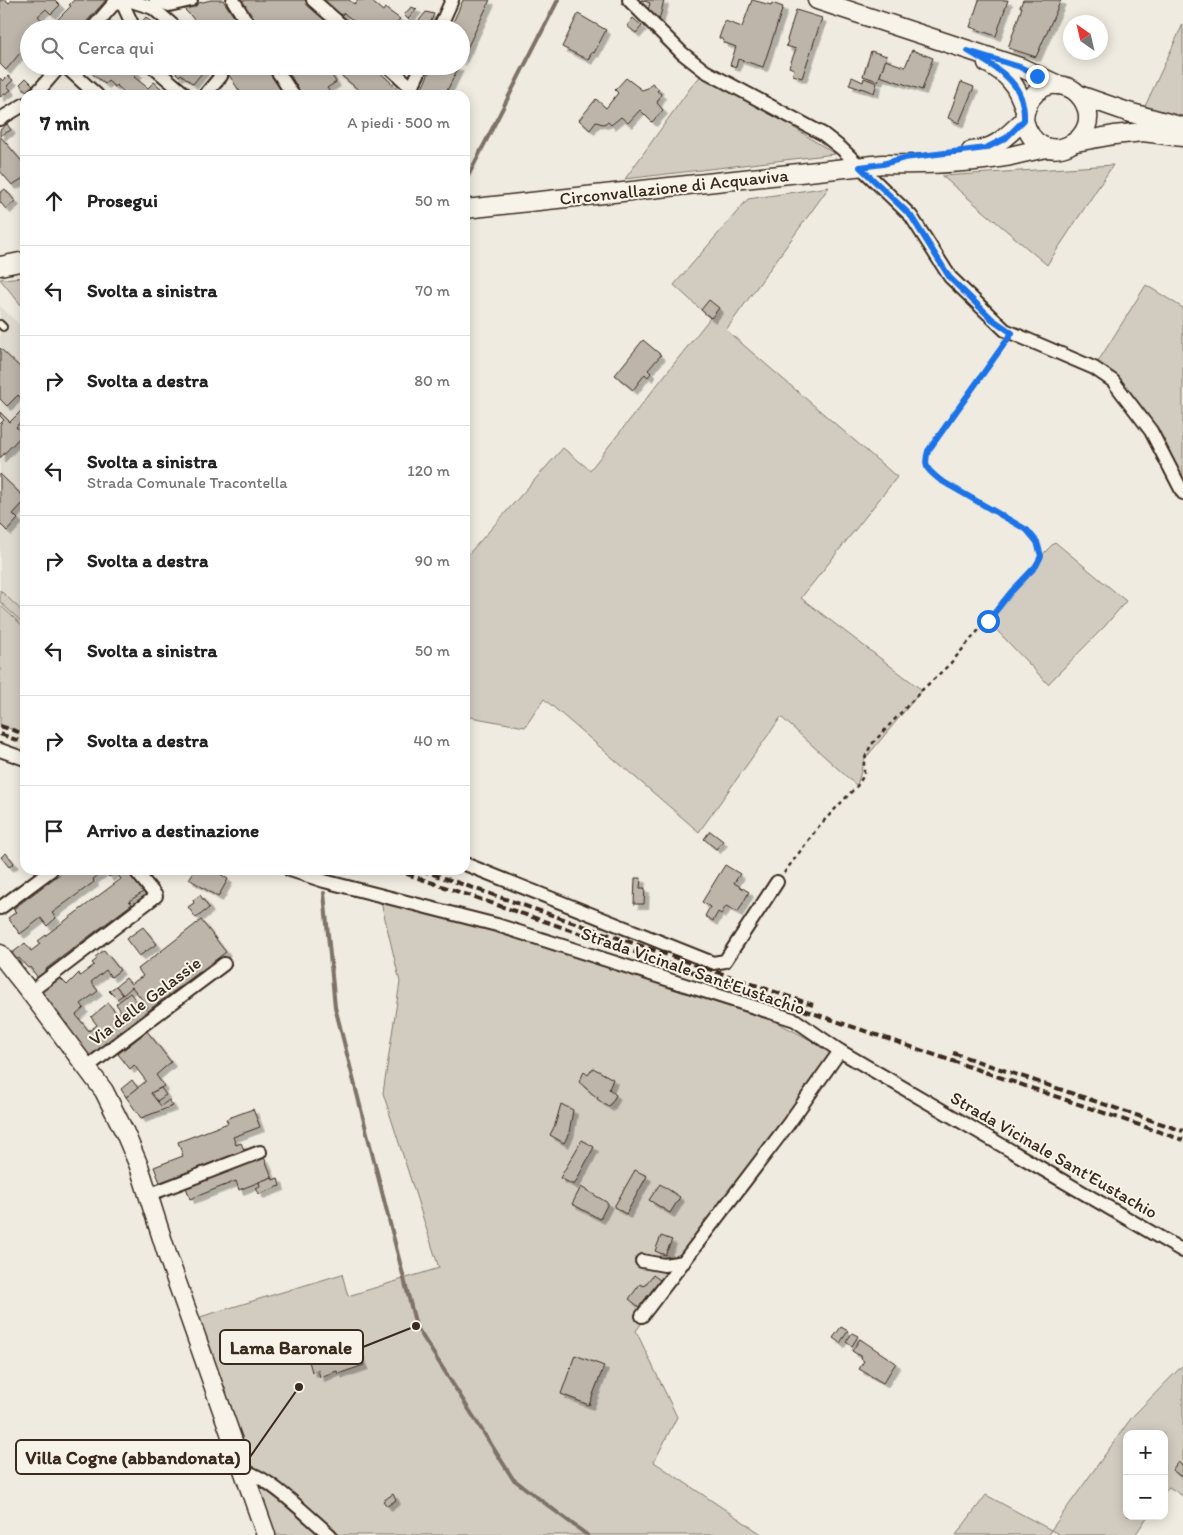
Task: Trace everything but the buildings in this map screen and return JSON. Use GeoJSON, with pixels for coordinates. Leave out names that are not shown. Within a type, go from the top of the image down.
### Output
{"type":"FeatureCollection","features":[{"type":"Feature","properties":{"kind":"main road"},"geometry":{"type":"LineString","coordinates":[[817,0],[1020,67],[1073,90],[1085,104],[1088,114],[1083,134],[1076,142]]}},
{"type":"Feature","properties":{"kind":"main road"},"geometry":{"type":"LineString","coordinates":[[968,51],[1001,70],[1010,79],[1017,89],[1027,130],[1031,138],[1047,148]]}},
{"type":"Feature","properties":{"kind":"main road"},"geometry":{"type":"LineString","coordinates":[[883,164],[904,158],[986,148],[1006,138],[1024,115],[1028,102],[1034,94],[1041,89],[1058,85]]}},
{"type":"Feature","properties":{"kind":"main road"},"geometry":{"type":"LineString","coordinates":[[1079,95],[1128,112],[1183,127]]}},
{"type":"Feature","properties":{"kind":"main road"},"geometry":{"type":"LineString","coordinates":[[883,164],[917,165],[1006,157],[1026,151],[1067,147],[1076,142],[1114,134],[1143,132],[1183,137]]}},
{"type":"Feature","properties":{"kind":"main road","name":"Circonvallazione di Acquaviva"},"geometry":{"type":"LineString","coordinates":[[470,209],[883,164]]}},
{"type":"Feature","properties":{"kind":"main road"},"geometry":{"type":"LineString","coordinates":[[0,266],[20,262]]}},
{"type":"Feature","properties":{"kind":"main road"},"geometry":{"type":"LineString","coordinates":[[0,954],[87,1067],[114,1109],[139,1166],[167,1254],[266,1535]]}},
{"type":"Feature","properties":{"kind":"street"},"geometry":{"type":"LineString","coordinates":[[100,20],[119,0],[129,20]]}},
{"type":"Feature","properties":{"kind":"street"},"geometry":{"type":"LineString","coordinates":[[128,0],[152,8],[166,20]]}},
{"type":"Feature","properties":{"kind":"street"},"geometry":{"type":"LineString","coordinates":[[156,0],[168,5],[192,0]]}},
{"type":"Feature","properties":{"kind":"street"},"geometry":{"type":"LineString","coordinates":[[233,0],[245,20]]}},
{"type":"Feature","properties":{"kind":"street"},"geometry":{"type":"LineString","coordinates":[[313,0],[336,20]]}},
{"type":"Feature","properties":{"kind":"street"},"geometry":{"type":"LineString","coordinates":[[443,20],[452,0]]}},
{"type":"Feature","properties":{"kind":"street"},"geometry":{"type":"LineString","coordinates":[[629,0],[682,53],[705,71],[823,134],[842,149],[911,216],[950,278],[992,319],[1012,333],[1094,368],[1113,381],[1151,431],[1183,493]]}},
{"type":"Feature","properties":{"kind":"street"},"geometry":{"type":"LineString","coordinates":[[39,90],[52,75]]}},
{"type":"Feature","properties":{"kind":"street"},"geometry":{"type":"LineString","coordinates":[[75,75],[92,90]]}},
{"type":"Feature","properties":{"kind":"street"},"geometry":{"type":"LineString","coordinates":[[163,75],[180,90]]}},
{"type":"Feature","properties":{"kind":"street"},"geometry":{"type":"LineString","coordinates":[[209,90],[220,75]]}},
{"type":"Feature","properties":{"kind":"street"},"geometry":{"type":"LineString","coordinates":[[280,75],[289,90]]}},
{"type":"Feature","properties":{"kind":"street"},"geometry":{"type":"LineString","coordinates":[[396,75],[409,90]]}},
{"type":"Feature","properties":{"kind":"street"},"geometry":{"type":"LineString","coordinates":[[410,90],[418,75]]}},
{"type":"Feature","properties":{"kind":"street"},"geometry":{"type":"LineString","coordinates":[[0,119],[20,107]]}},
{"type":"Feature","properties":{"kind":"street"},"geometry":{"type":"LineString","coordinates":[[0,750],[20,757]]}},
{"type":"Feature","properties":{"kind":"street"},"geometry":{"type":"LineString","coordinates":[[470,866],[713,963],[725,961],[777,882]]}},
{"type":"Feature","properties":{"kind":"street"},"geometry":{"type":"LineString","coordinates":[[0,908],[44,875]]}},
{"type":"Feature","properties":{"kind":"street"},"geometry":{"type":"LineString","coordinates":[[30,992],[156,896],[139,875]]}},
{"type":"Feature","properties":{"kind":"street","name":"Strada Vicinale Sant'Eustachio"},"geometry":{"type":"LineString","coordinates":[[307,875],[497,925],[795,1020],[840,1051],[1183,1251]]}},
{"type":"Feature","properties":{"kind":"street","name":"Via delle Galassie"},"geometry":{"type":"LineString","coordinates":[[87,1067],[224,964]]}},
{"type":"Feature","properties":{"kind":"street"},"geometry":{"type":"LineString","coordinates":[[642,1316],[789,1123],[840,1051]]}},
{"type":"Feature","properties":{"kind":"street"},"geometry":{"type":"LineString","coordinates":[[148,1195],[260,1152]]}},
{"type":"Feature","properties":{"kind":"street"},"geometry":{"type":"LineString","coordinates":[[642,1261],[664,1265],[684,1262]]}},
{"type":"Feature","properties":{"kind":"street"},"geometry":{"type":"LineString","coordinates":[[244,1472],[250,1472],[266,1482],[330,1535]]}},
{"type":"Feature","properties":{"kind":"path"},"geometry":{"type":"LineString","coordinates":[[777,882],[819,826],[858,786],[864,775],[864,760],[872,745],[922,690],[962,651],[1011,592],[1036,566],[1041,556],[1037,542],[1027,530],[940,480],[928,469],[925,462],[928,451],[1012,333]]}},
{"type":"Feature","properties":{"kind":"shaded area"},"geometry":{"type":"Polygon","coordinates":[[[1183,24],[1183,126],[1141,115],[1183,24]]]}},
{"type":"Feature","properties":{"kind":"shaded area"},"geometry":{"type":"Polygon","coordinates":[[[705,71],[835,154],[625,179],[691,87],[705,71]]]}},
{"type":"Feature","properties":{"kind":"shaded area"},"geometry":{"type":"Polygon","coordinates":[[[1113,165],[1047,265],[942,176],[1113,165]]]}},
{"type":"Feature","properties":{"kind":"shaded area"},"geometry":{"type":"Polygon","coordinates":[[[829,187],[726,330],[897,477],[801,598],[922,690],[864,760],[857,786],[781,717],[699,832],[544,699],[525,727],[470,717],[470,552],[563,448],[590,470],[710,318],[674,285],[748,199],[829,187]]]}},
{"type":"Feature","properties":{"kind":"shaded area"},"geometry":{"type":"Polygon","coordinates":[[[20,277],[20,304],[0,279],[20,277]]]}},
{"type":"Feature","properties":{"kind":"shaded area"},"geometry":{"type":"Polygon","coordinates":[[[1146,285],[1183,308],[1183,492],[1156,440],[1094,368],[1146,285]]]}},
{"type":"Feature","properties":{"kind":"shaded area"},"geometry":{"type":"Polygon","coordinates":[[[0,306],[20,325],[20,623],[0,605],[0,306]]]}},
{"type":"Feature","properties":{"kind":"shaded area"},"geometry":{"type":"Polygon","coordinates":[[[1055,542],[1126,601],[1105,626],[1048,684],[988,621],[1041,556],[1055,542]]]}},
{"type":"Feature","properties":{"kind":"shaded area"},"geometry":{"type":"Polygon","coordinates":[[[0,590],[20,609],[20,620],[0,602],[0,590]]]}},
{"type":"Feature","properties":{"kind":"shaded area"},"geometry":{"type":"Polygon","coordinates":[[[0,605],[20,623],[20,732],[0,725],[0,605]]]}},
{"type":"Feature","properties":{"kind":"shaded area"},"geometry":{"type":"Polygon","coordinates":[[[381,902],[450,916],[763,1015],[837,1054],[636,1331],[677,1417],[654,1462],[763,1535],[266,1535],[190,1320],[342,1274],[348,1296],[439,1268],[383,1093],[400,982],[381,902]]]}},
{"type":"Feature","properties":{"kind":"shaded area"},"geometry":{"type":"Polygon","coordinates":[[[1183,1365],[1183,1496],[1169,1487],[1168,1488],[1168,1430],[1123,1430],[1123,1520],[1145,1520],[1135,1535],[1060,1535],[1051,1530],[1132,1417],[1183,1365]]]}},
{"type":"Feature","properties":{"kind":"shaded area"},"geometry":{"type":"Polygon","coordinates":[[[986,1495],[1051,1530],[1048,1535],[956,1535],[986,1495]]]}},
{"type":"Feature","properties":{"kind":"waterway"},"geometry":{"type":"LineString","coordinates":[[470,172],[558,0]]}},
{"type":"Feature","properties":{"kind":"waterway"},"geometry":{"type":"LineString","coordinates":[[324,893],[335,1007],[416,1326],[513,1479],[587,1535]]}},
{"type":"Feature","properties":{"kind":"railway"},"geometry":{"type":"LineString","coordinates":[[0,726],[20,732]]}},
{"type":"Feature","properties":{"kind":"railway"},"geometry":{"type":"LineString","coordinates":[[0,734],[20,741]]}},
{"type":"Feature","properties":{"kind":"railway"},"geometry":{"type":"LineString","coordinates":[[410,875],[1183,1140]]}},
{"type":"Feature","properties":{"kind":"railway"},"geometry":{"type":"LineString","coordinates":[[436,875],[813,1005]]}},
{"type":"Feature","properties":{"kind":"railway"},"geometry":{"type":"LineString","coordinates":[[953,1053],[1183,1131]]}},
{"type":"Feature","properties":{"kind":"place","name":"Lama Baronale"},"geometry":{"type":"Point","coordinates":[416,1326]}},
{"type":"Feature","properties":{"kind":"place","name":"Villa Cogne (abbandonata)"},"geometry":{"type":"Point","coordinates":[299,1387]}},
{"type":"Feature","properties":{"kind":"route"},"geometry":{"type":"LineString","coordinates":[[988,621],[1011,592],[1036,566],[1041,556],[1037,542],[1027,530],[940,480],[928,469],[925,462],[928,451],[1012,333],[1005,330],[992,319],[950,278],[911,216],[860,167],[883,164],[904,158],[986,148],[1006,138],[1024,120],[1025,110],[1022,101],[1010,79],[1001,70],[968,51],[1020,67],[1037,76]]}}]}
